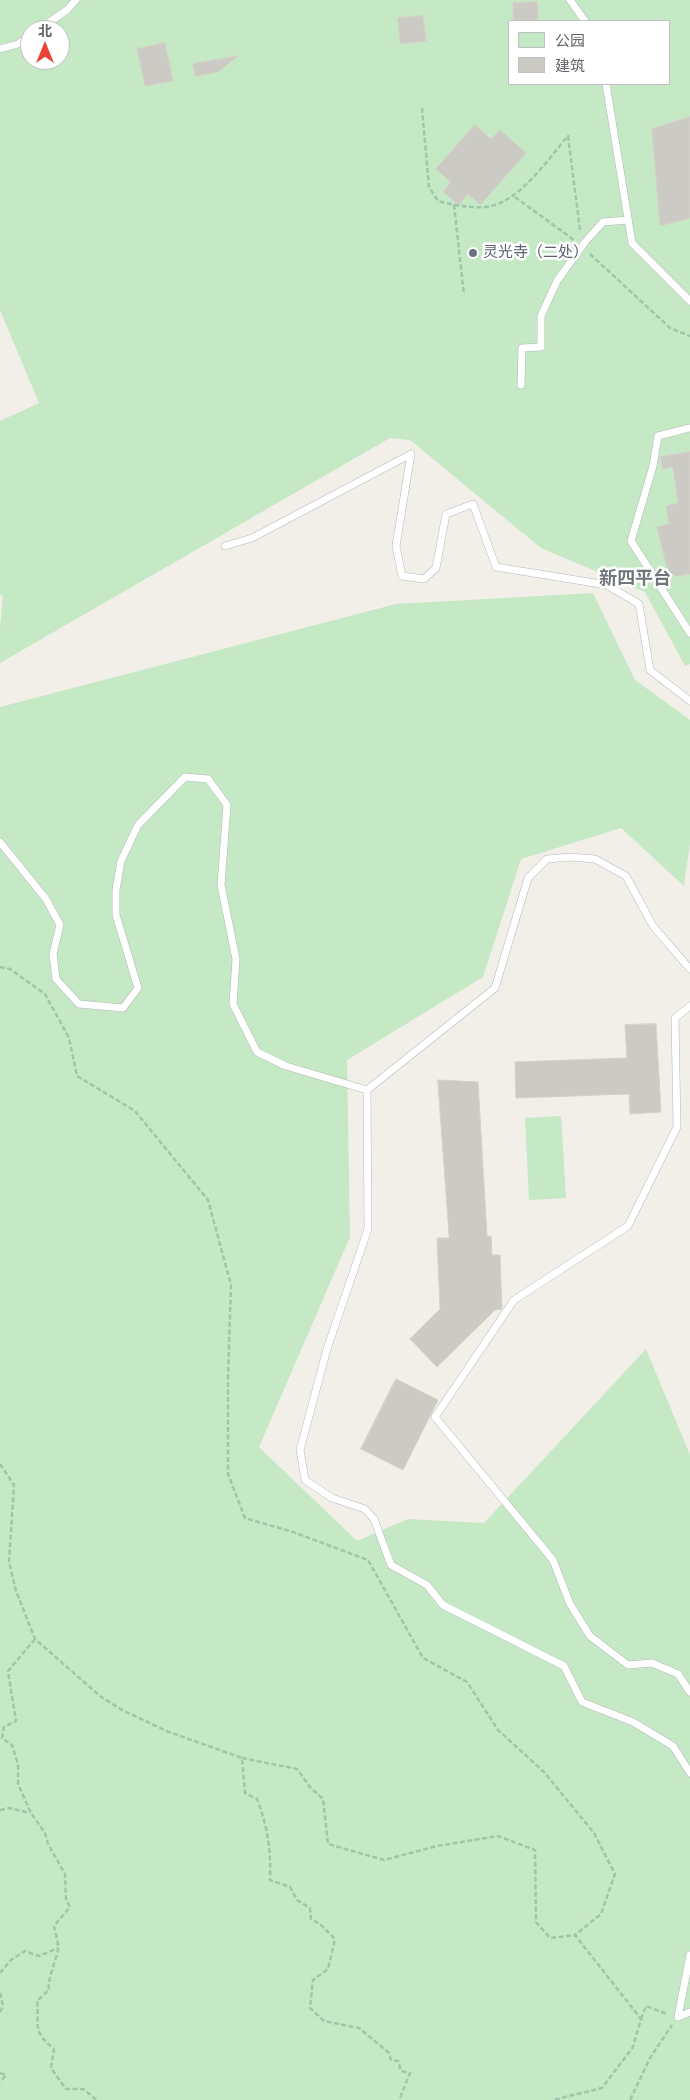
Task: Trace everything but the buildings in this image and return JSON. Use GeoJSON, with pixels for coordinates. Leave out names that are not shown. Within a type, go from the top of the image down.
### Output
{"type":"FeatureCollection","features":[{"type":"Feature","properties":{"kind":"lane"},"geometry":{"type":"LineString","coordinates":[[52,20],[67,10],[76,0]]}},
{"type":"Feature","properties":{"kind":"lane"},"geometry":{"type":"LineString","coordinates":[[570,0],[584,20]]}},
{"type":"Feature","properties":{"kind":"lane"},"geometry":{"type":"LineString","coordinates":[[0,50],[20,42]]}},
{"type":"Feature","properties":{"kind":"lane"},"geometry":{"type":"LineString","coordinates":[[606,85],[632,243],[690,301]]}},
{"type":"Feature","properties":{"kind":"lane"},"geometry":{"type":"LineString","coordinates":[[521,385],[522,348],[541,347],[541,316],[557,281],[582,246],[603,222],[628,220]]}},
{"type":"Feature","properties":{"kind":"lane"},"geometry":{"type":"LineString","coordinates":[[690,428],[658,436],[653,466],[631,541],[690,633]]}},
{"type":"Feature","properties":{"kind":"lane"},"geometry":{"type":"LineString","coordinates":[[224,546],[252,538],[411,454],[396,546],[402,576],[424,579],[436,568],[446,514],[473,504],[496,567],[607,585],[639,604],[650,670],[690,701]]}},
{"type":"Feature","properties":{"kind":"lane"},"geometry":{"type":"LineString","coordinates":[[0,842],[46,899],[60,925],[53,954],[56,980],[80,1004],[123,1008],[138,988],[116,915],[116,890],[121,861],[138,824],[185,777],[208,778],[228,805],[221,885],[236,960],[233,1004],[257,1052],[286,1066],[367,1090]]}},
{"type":"Feature","properties":{"kind":"lane"},"geometry":{"type":"LineString","coordinates":[[367,1090],[495,988],[528,878],[547,859],[570,857],[595,859],[626,876],[653,926],[690,969]]}},
{"type":"Feature","properties":{"kind":"lane"},"geometry":{"type":"LineString","coordinates":[[690,1006],[675,1018],[677,1127],[628,1226],[514,1300],[435,1417],[553,1560],[570,1604],[590,1636],[628,1664],[652,1662],[678,1674],[690,1692]]}},
{"type":"Feature","properties":{"kind":"lane"},"geometry":{"type":"LineString","coordinates":[[367,1090],[368,1229],[327,1349],[300,1450],[305,1480],[332,1498],[365,1509],[374,1519],[391,1565],[427,1585],[443,1605],[564,1666],[582,1702],[633,1722],[673,1746],[690,1773]]}},
{"type":"Feature","properties":{"kind":"lane"},"geometry":{"type":"LineString","coordinates":[[678,2017],[690,1955]]}},
{"type":"Feature","properties":{"kind":"lane"},"geometry":{"type":"LineString","coordinates":[[678,2017],[690,2012]]}},
{"type":"Feature","properties":{"kind":"path"},"geometry":{"type":"LineString","coordinates":[[422,108],[429,188],[438,201],[454,205],[486,207],[515,197],[568,136],[582,246]]}},
{"type":"Feature","properties":{"kind":"path"},"geometry":{"type":"LineString","coordinates":[[515,197],[582,246],[670,328],[690,336]]}},
{"type":"Feature","properties":{"kind":"path"},"geometry":{"type":"LineString","coordinates":[[454,205],[464,295]]}},
{"type":"Feature","properties":{"kind":"path"},"geometry":{"type":"LineString","coordinates":[[0,1464],[14,1485],[10,1562],[16,1591],[35,1639],[100,1696],[122,1710],[169,1732],[242,1758],[297,1769],[310,1787],[323,1799],[328,1844],[384,1860],[437,1846],[498,1836],[535,1850],[536,1922],[550,1938],[575,1935],[641,2019]]}},
{"type":"Feature","properties":{"kind":"path"},"geometry":{"type":"LineString","coordinates":[[35,1639],[8,1671],[16,1721],[4,1727],[2,1738],[12,1745],[18,1764],[18,1784],[31,1813],[45,1833],[48,1844],[65,1874],[66,1899],[70,1907],[54,1926],[58,1948],[53,1960],[52,1978],[48,1984],[49,1990],[37,2001],[36,2025],[41,2038],[54,2049],[51,2068],[66,2089],[83,2089],[97,2100]]}},
{"type":"Feature","properties":{"kind":"path"},"geometry":{"type":"LineString","coordinates":[[242,1758],[245,1793],[257,1800],[264,1817],[271,1848],[270,1880],[290,1887],[297,1900],[310,1908],[311,1919],[320,1924],[335,1939],[328,1969],[313,1980],[310,2008],[324,2021],[359,2028],[389,2054],[391,2060],[398,2061],[401,2071],[410,2073],[400,2098],[402,2100]]}},
{"type":"Feature","properties":{"kind":"path"},"geometry":{"type":"LineString","coordinates":[[0,1810],[9,1808],[31,1813]]}},
{"type":"Feature","properties":{"kind":"path"},"geometry":{"type":"LineString","coordinates":[[0,1973],[11,1960],[25,1951],[39,1956],[58,1948]]}},
{"type":"Feature","properties":{"kind":"path"},"geometry":{"type":"LineString","coordinates":[[0,1992],[3,2006],[0,2012]]}},
{"type":"Feature","properties":{"kind":"path"},"geometry":{"type":"LineString","coordinates":[[553,2100],[602,2088],[633,2047],[646,2006],[678,2017],[650,2058],[630,2100]]}},
{"type":"Feature","properties":{"kind":"path"},"geometry":{"type":"LineString","coordinates":[[0,2072],[6,2075],[0,2082]]}},
{"type":"Feature","properties":{"kind":"green space"},"geometry":{"type":"Polygon","coordinates":[[[0,0],[690,0],[690,664],[685,666],[645,592],[541,548],[410,440],[390,438],[0,663],[0,626],[3,597],[0,594],[0,421],[39,403],[0,310],[0,0]]]}},
{"type":"Feature","properties":{"kind":"green space"},"geometry":{"type":"Polygon","coordinates":[[[593,593],[635,680],[690,720],[690,842],[684,886],[621,828],[521,859],[483,977],[347,1060],[350,1237],[259,1447],[357,1541],[408,1519],[484,1523],[646,1349],[690,1455],[690,2100],[0,2100],[0,707],[396,604],[593,593]]]}},
{"type":"Feature","properties":{"kind":"green space"},"geometry":{"type":"Polygon","coordinates":[[[561,1116],[566,1198],[529,1200],[525,1118],[561,1116]]]}},
{"type":"Feature","properties":{"kind":"place","name":"灵光寺（二处）"},"geometry":{"type":"Point","coordinates":[473,253]}},
{"type":"Feature","properties":{"kind":"district","name":"新四平台"},"geometry":{"type":"Point","coordinates":[635,579]}}]}
